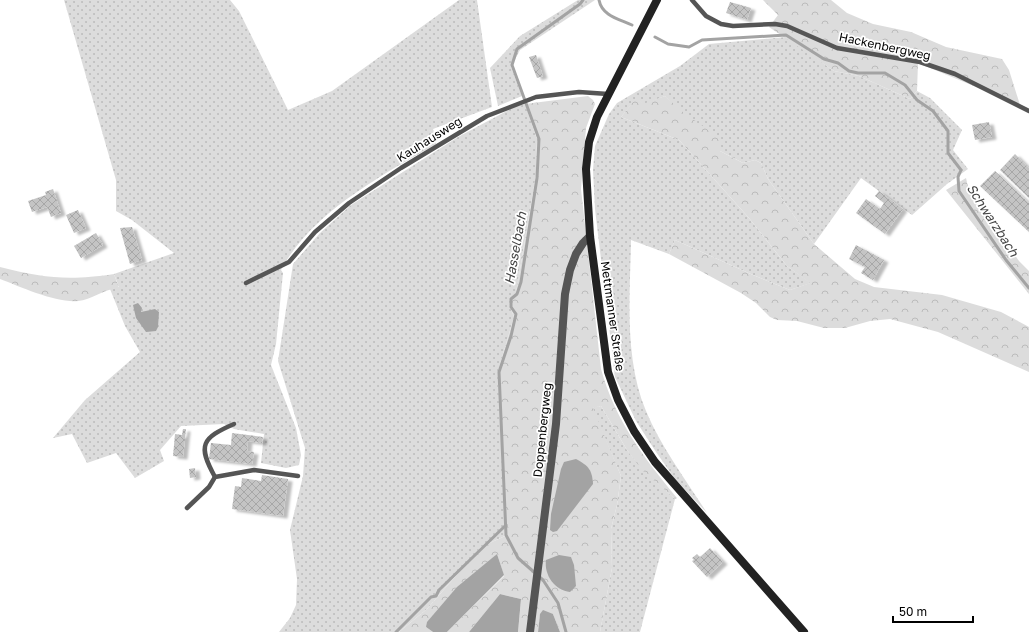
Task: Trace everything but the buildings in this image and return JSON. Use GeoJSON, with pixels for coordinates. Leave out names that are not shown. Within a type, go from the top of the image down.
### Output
{"type":"FeatureCollection","features":[{"type":"Feature","properties":{"kind":"main road","name":"Mettmanner Straße"},"geometry":{"type":"LineString","coordinates":[[657,0],[608,94],[592,129],[587,156],[590,236],[608,372],[615,393],[645,449],[670,481],[804,632]]}},
{"type":"Feature","properties":{"kind":"street","name":"Doppenbergweg"},"geometry":{"type":"LineString","coordinates":[[530,632],[556,424],[565,294],[570,270],[576,254],[582,243],[590,236]]}},
{"type":"Feature","properties":{"kind":"lane","name":"Hackenbergweg"},"geometry":{"type":"LineString","coordinates":[[692,0],[706,16],[721,24],[733,26],[775,24],[787,26],[837,48],[920,62],[955,74],[1029,111]]}},
{"type":"Feature","properties":{"kind":"lane","name":"Kauhausweg"},"geometry":{"type":"LineString","coordinates":[[246,283],[289,262],[315,232],[349,203],[401,168],[487,116],[514,104],[536,97],[579,92],[608,94]]}},
{"type":"Feature","properties":{"kind":"lane"},"geometry":{"type":"LineString","coordinates":[[215,477],[207,464],[204,452],[207,440],[214,432],[234,424]]}},
{"type":"Feature","properties":{"kind":"lane"},"geometry":{"type":"LineString","coordinates":[[187,508],[209,487],[215,477],[254,470],[298,476]]}},
{"type":"Feature","properties":{"kind":"green space"},"geometry":{"type":"Polygon","coordinates":[[[64,0],[230,0],[239,11],[288,110],[332,91],[459,0],[477,0],[492,107],[433,129],[436,144],[371,182],[329,213],[294,249],[281,270],[283,273],[276,344],[271,365],[296,428],[301,455],[299,465],[286,468],[261,463],[264,434],[234,429],[224,424],[181,426],[160,450],[164,461],[135,478],[116,453],[87,463],[72,434],[53,438],[85,400],[140,352],[125,326],[110,289],[119,287],[114,274],[174,253],[132,220],[116,211],[116,180],[64,0]]]}},
{"type":"Feature","properties":{"kind":"green space"},"geometry":{"type":"Polygon","coordinates":[[[578,0],[595,0],[520,50],[511,67],[522,96],[498,106],[490,68],[520,36],[578,0]]]}},
{"type":"Feature","properties":{"kind":"green space"},"geometry":{"type":"Polygon","coordinates":[[[763,0],[831,0],[847,13],[873,24],[911,32],[946,47],[1002,59],[1009,70],[1020,105],[918,63],[917,91],[910,99],[859,76],[834,71],[769,27],[778,15],[763,0]]]}},
{"type":"Feature","properties":{"kind":"green space"},"geometry":{"type":"Polygon","coordinates":[[[786,37],[834,71],[859,76],[910,99],[917,91],[930,98],[962,130],[953,150],[968,169],[947,184],[912,215],[861,178],[814,244],[768,179],[761,163],[755,160],[743,163],[720,151],[665,96],[643,105],[637,98],[621,117],[679,140],[749,218],[787,266],[811,283],[790,290],[675,240],[669,254],[631,240],[631,349],[639,391],[646,411],[659,437],[674,463],[707,513],[675,479],[656,452],[636,421],[615,377],[595,209],[593,170],[595,146],[609,114],[617,103],[680,66],[709,44],[786,37]]]}},
{"type":"Feature","properties":{"kind":"green space"},"geometry":{"type":"Polygon","coordinates":[[[588,96],[595,104],[586,128],[581,189],[601,369],[607,388],[622,422],[642,453],[677,498],[675,499],[642,470],[627,450],[601,406],[593,408],[621,476],[617,505],[611,529],[612,568],[600,632],[560,632],[553,614],[540,615],[538,632],[518,632],[521,599],[500,594],[469,632],[447,632],[504,576],[497,554],[426,627],[433,632],[399,632],[427,609],[481,547],[505,536],[498,371],[514,317],[509,304],[516,293],[536,175],[537,139],[525,104],[588,96]]]}},
{"type":"Feature","properties":{"kind":"green space"},"geometry":{"type":"Polygon","coordinates":[[[665,96],[683,112],[722,140],[720,151],[743,163],[755,160],[761,163],[768,179],[814,244],[855,279],[874,287],[942,295],[1001,312],[1029,327],[1029,372],[938,332],[890,319],[870,321],[845,328],[824,328],[797,321],[777,320],[770,317],[756,303],[741,293],[669,254],[675,240],[790,290],[810,283],[787,266],[749,218],[679,140],[621,117],[637,97],[643,104],[665,96]]]}},
{"type":"Feature","properties":{"kind":"green space"},"geometry":{"type":"Polygon","coordinates":[[[525,104],[537,139],[536,175],[516,293],[509,304],[514,317],[498,371],[505,536],[481,547],[427,609],[399,632],[279,632],[290,618],[296,605],[297,579],[290,530],[303,476],[305,448],[278,361],[293,264],[320,233],[351,205],[458,137],[514,107],[525,104]]]}},
{"type":"Feature","properties":{"kind":"green space"},"geometry":{"type":"Polygon","coordinates":[[[966,178],[969,191],[1019,261],[1029,271],[1029,294],[946,190],[966,178]]]}},
{"type":"Feature","properties":{"kind":"green space"},"geometry":{"type":"Polygon","coordinates":[[[0,267],[30,274],[69,278],[114,274],[119,288],[108,290],[88,299],[78,301],[59,300],[0,279],[0,267]]]}},
{"type":"Feature","properties":{"kind":"green space"},"geometry":{"type":"Polygon","coordinates":[[[601,406],[627,450],[642,469],[675,499],[640,632],[600,632],[612,568],[611,529],[617,505],[621,476],[592,408],[601,406]]]}},
{"type":"Feature","properties":{"kind":"shaded area"},"geometry":{"type":"Polygon","coordinates":[[[138,303],[142,308],[141,312],[155,309],[159,312],[158,327],[156,331],[146,332],[136,318],[133,305],[138,303]]]}},
{"type":"Feature","properties":{"kind":"shaded area"},"geometry":{"type":"Polygon","coordinates":[[[576,459],[589,469],[592,475],[593,484],[557,531],[553,532],[550,530],[551,514],[561,469],[564,462],[576,459]]]}},
{"type":"Feature","properties":{"kind":"shaded area"},"geometry":{"type":"Polygon","coordinates":[[[497,554],[504,575],[447,632],[433,632],[426,627],[427,622],[457,587],[497,554]]]}},
{"type":"Feature","properties":{"kind":"shaded area"},"geometry":{"type":"Polygon","coordinates":[[[559,555],[571,557],[574,565],[576,586],[570,592],[565,591],[555,585],[549,577],[547,571],[546,560],[559,555]]]}},
{"type":"Feature","properties":{"kind":"shaded area"},"geometry":{"type":"Polygon","coordinates":[[[500,594],[521,599],[518,632],[469,632],[500,594]]]}},
{"type":"Feature","properties":{"kind":"shaded area"},"geometry":{"type":"Polygon","coordinates":[[[543,610],[553,614],[560,632],[538,632],[540,614],[543,610]]]}},
{"type":"Feature","properties":{"kind":"waterway","name":"Hasselbach"},"geometry":{"type":"LineString","coordinates":[[566,632],[558,603],[543,580],[518,558],[506,535],[499,372],[511,336],[516,314],[511,307],[511,299],[517,294],[521,282],[537,178],[539,139],[512,65],[517,49],[580,4],[583,0]]}},
{"type":"Feature","properties":{"kind":"waterway","name":"Schwarzbach"},"geometry":{"type":"LineString","coordinates":[[599,0],[607,13],[632,25]]}},
{"type":"Feature","properties":{"kind":"waterway","name":"Schwarzbach"},"geometry":{"type":"LineString","coordinates":[[655,37],[668,44],[689,47],[702,40],[786,35],[824,59],[838,63],[849,71],[858,73],[885,73],[905,85],[917,100],[933,111],[948,131],[948,153],[961,170],[958,177],[959,191],[1006,260],[1029,288]]}},
{"type":"Feature","properties":{"kind":"waterway"},"geometry":{"type":"LineString","coordinates":[[396,632],[431,597],[436,596],[439,590],[506,525]]}}]}
